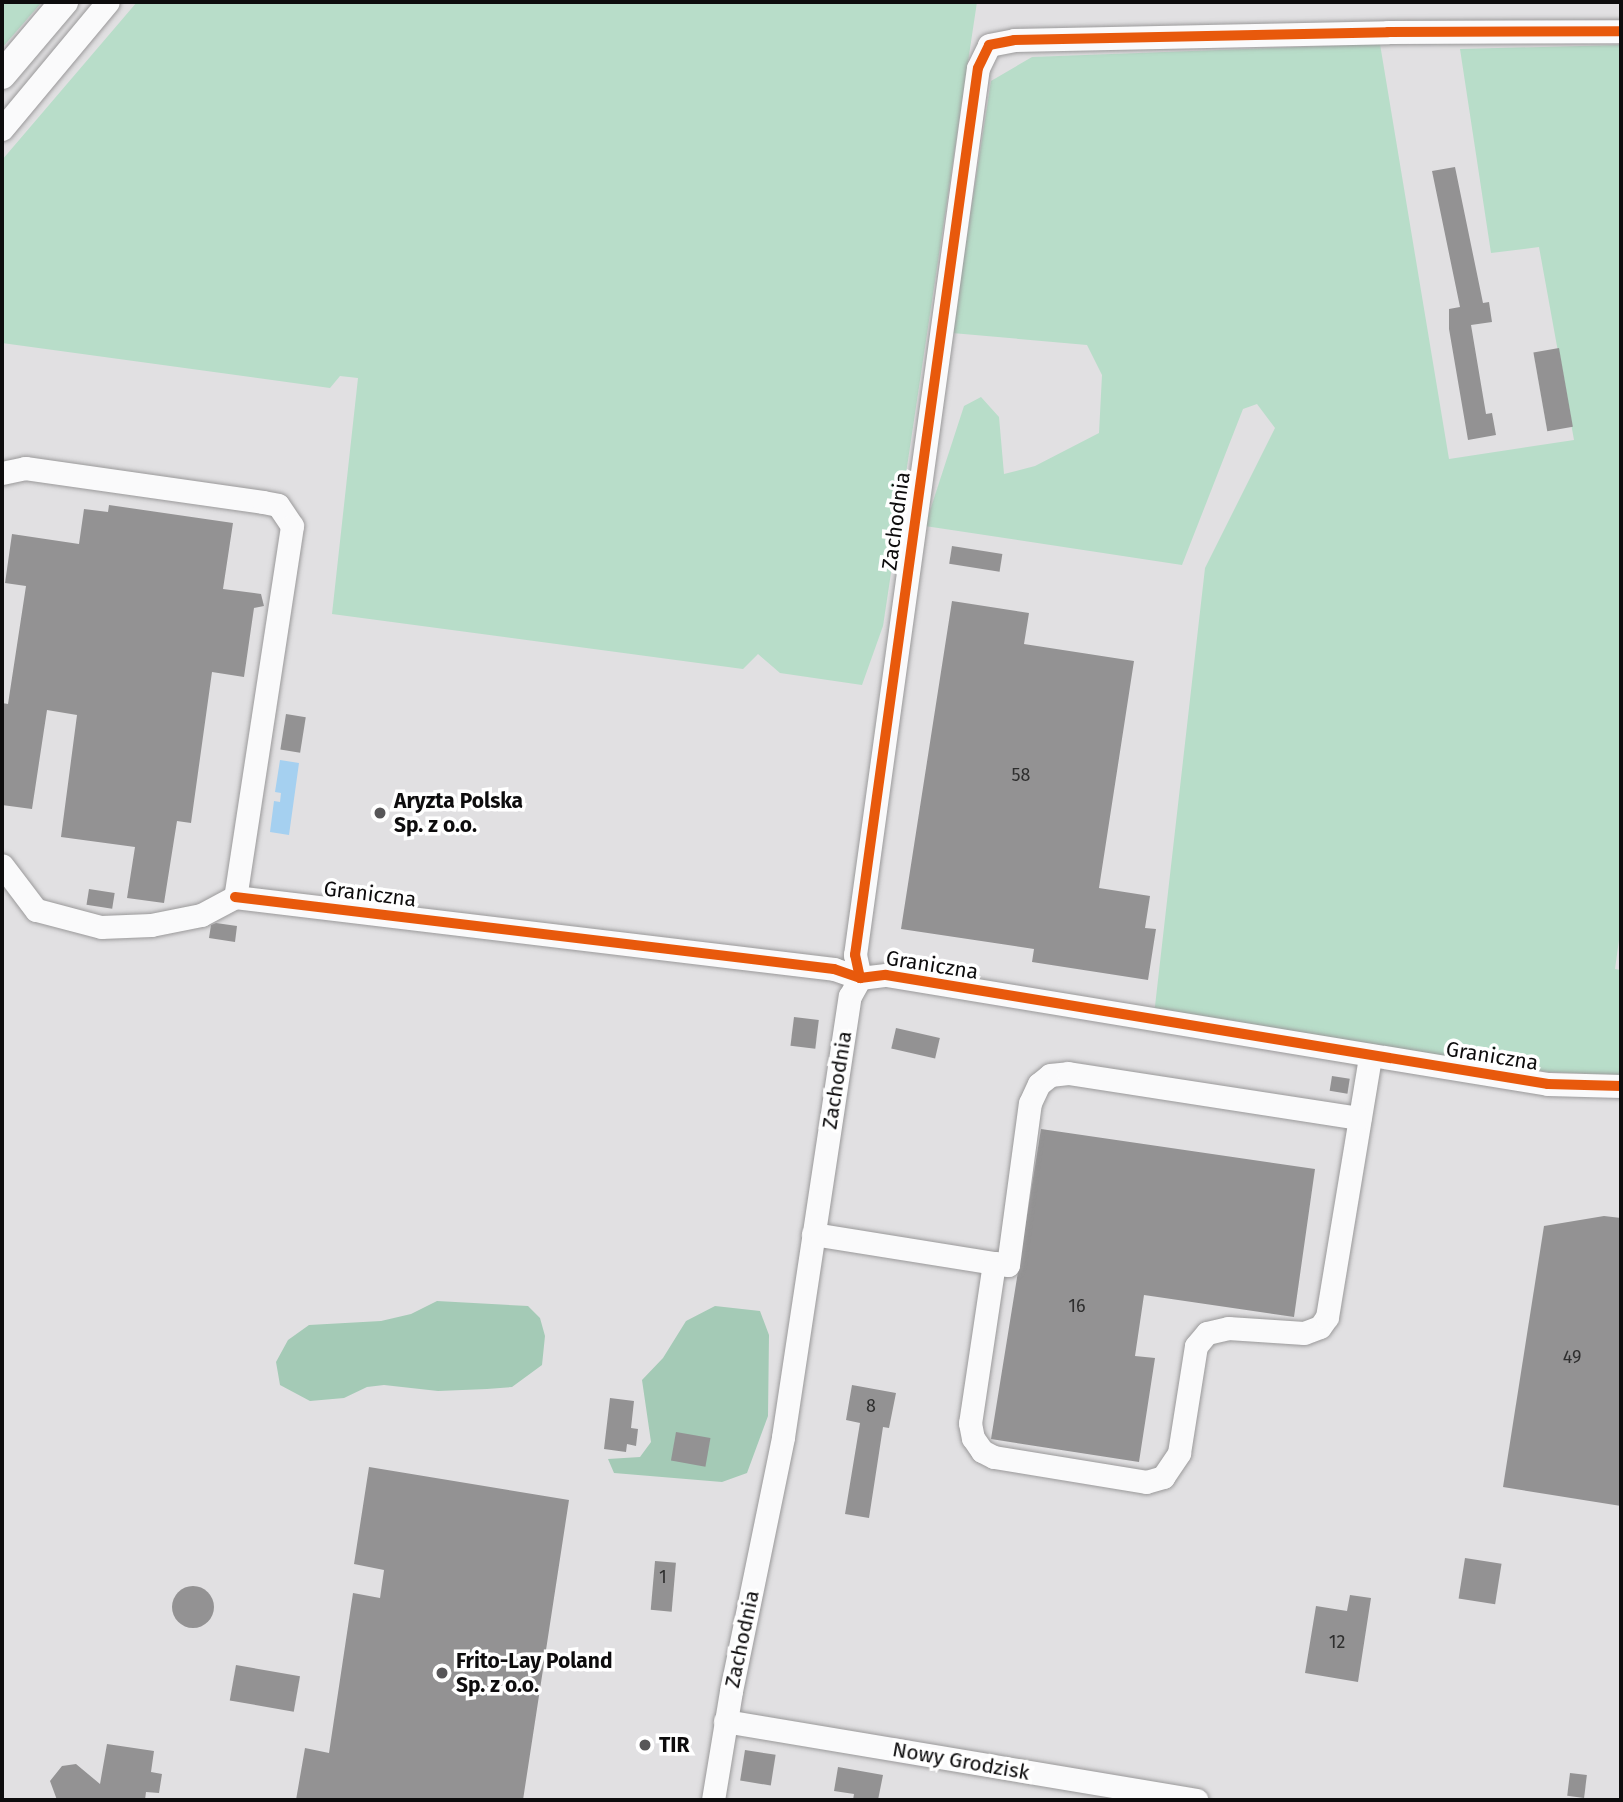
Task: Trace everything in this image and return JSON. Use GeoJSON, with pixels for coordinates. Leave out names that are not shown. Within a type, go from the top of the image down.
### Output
{"type":"FeatureCollection","features":[{"type":"Feature","properties":{"kind":"main road"},"geometry":{"type":"LineString","coordinates":[[2,75],[64,2]]}},
{"type":"Feature","properties":{"kind":"street"},"geometry":{"type":"LineString","coordinates":[[2,129],[108,2]]}},
{"type":"Feature","properties":{"kind":"street","name":"Zachodnia"},"geometry":{"type":"LineString","coordinates":[[713,1800],[725,1721],[783,1437],[850,996],[860,978],[857,941],[978,68],[989,45],[1014,40],[1621,32]]}},
{"type":"Feature","properties":{"kind":"street"},"geometry":{"type":"LineString","coordinates":[[2,473],[25,468],[263,502],[278,505],[289,516],[292,526],[235,897],[201,915],[151,925],[101,927],[46,916],[2,864]]}},
{"type":"Feature","properties":{"kind":"street","name":"Graniczna"},"geometry":{"type":"LineString","coordinates":[[235,897],[834,969],[860,978],[886,975],[1548,1084],[1621,1086]]}},
{"type":"Feature","properties":{"kind":"street"},"geometry":{"type":"LineString","coordinates":[[994,1263],[970,1423],[973,1438],[982,1451],[994,1457],[1146,1482],[1163,1477],[1179,1453],[1196,1346],[1207,1334],[1228,1328],[1304,1333],[1320,1327],[1327,1317],[1370,1056]]}},
{"type":"Feature","properties":{"kind":"street"},"geometry":{"type":"LineString","coordinates":[[813,1234],[1008,1265],[1030,1103],[1039,1084],[1050,1075],[1068,1073],[1360,1118]]}},
{"type":"Feature","properties":{"kind":"street","name":"Nowy Grodzisk"},"geometry":{"type":"LineString","coordinates":[[725,1721],[1196,1800]]}},
{"type":"Feature","properties":{"kind":"green space"},"geometry":{"type":"Polygon","coordinates":[[[2,2],[42,2],[2,48],[2,2]]]}},
{"type":"Feature","properties":{"kind":"green space"},"geometry":{"type":"Polygon","coordinates":[[[137,2],[977,2],[883,626],[862,685],[780,673],[758,654],[743,669],[332,614],[358,378],[340,376],[330,388],[2,343],[2,160],[137,2]]]}},
{"type":"Feature","properties":{"kind":"green space"},"geometry":{"type":"Polygon","coordinates":[[[1380,44],[1449,459],[1574,440],[1539,247],[1491,253],[1460,49],[1621,45],[1621,925],[1615,969],[1621,970],[1621,1075],[1549,1072],[1154,1015],[1205,568],[1275,428],[1257,404],[1243,409],[1182,565],[925,526],[964,406],[981,397],[999,417],[1004,474],[1035,466],[1099,433],[1102,375],[1087,345],[952,333],[991,81],[1032,57],[1380,44]]]}},
{"type":"Feature","properties":{"kind":"green space"},"geometry":{"type":"Polygon","coordinates":[[[437,1301],[528,1306],[540,1318],[545,1336],[542,1365],[512,1387],[487,1389],[438,1391],[384,1385],[367,1387],[344,1398],[310,1401],[280,1385],[276,1362],[288,1340],[309,1325],[381,1321],[411,1314],[437,1301]]]}},
{"type":"Feature","properties":{"kind":"green space"},"geometry":{"type":"Polygon","coordinates":[[[715,1306],[760,1311],[769,1335],[768,1416],[747,1473],[722,1482],[614,1473],[608,1459],[640,1457],[651,1442],[642,1380],[663,1358],[686,1321],[715,1306]]]}},
{"type":"Feature","properties":{"kind":"water"},"geometry":{"type":"Polygon","coordinates":[[[280,760],[299,763],[289,835],[270,832],[274,801],[280,802],[281,793],[275,792],[280,760]]]}},
{"type":"Feature","properties":{"kind":"building"},"geometry":{"type":"Polygon","coordinates":[[[1455,167],[1483,303],[1489,302],[1492,322],[1471,325],[1486,414],[1492,413],[1496,435],[1468,440],[1449,329],[1449,309],[1460,307],[1432,171],[1455,167]]]}},
{"type":"Feature","properties":{"kind":"building"},"geometry":{"type":"Polygon","coordinates":[[[1559,348],[1573,427],[1547,431],[1533,353],[1559,348]]]}},
{"type":"Feature","properties":{"kind":"building"},"geometry":{"type":"Polygon","coordinates":[[[109,505],[233,523],[223,589],[261,594],[264,606],[254,608],[244,677],[212,672],[191,823],[177,821],[164,903],[127,898],[135,847],[61,837],[77,715],[47,710],[32,809],[2,805],[2,703],[8,704],[26,586],[5,583],[12,534],[79,544],[84,509],[108,512],[109,505]]]}},
{"type":"Feature","properties":{"kind":"building"},"geometry":{"type":"Polygon","coordinates":[[[952,546],[1002,554],[1000,572],[949,564],[952,546]]]}},
{"type":"Feature","properties":{"kind":"building"},"geometry":{"type":"Polygon","coordinates":[[[952,601],[1029,613],[1024,644],[1134,661],[1099,888],[1150,896],[1145,928],[1156,929],[1148,980],[1032,962],[1034,949],[901,929],[952,601]]]}},
{"type":"Feature","properties":{"kind":"building"},"geometry":{"type":"Polygon","coordinates":[[[286,714],[306,717],[300,753],[280,750],[286,714]]]}},
{"type":"Feature","properties":{"kind":"building"},"geometry":{"type":"Polygon","coordinates":[[[89,889],[115,893],[112,909],[86,905],[89,889]]]}},
{"type":"Feature","properties":{"kind":"building"},"geometry":{"type":"Polygon","coordinates":[[[216,923],[237,926],[235,942],[209,938],[211,925],[216,923]]]}},
{"type":"Feature","properties":{"kind":"building"},"geometry":{"type":"Polygon","coordinates":[[[794,1017],[819,1020],[815,1049],[790,1046],[794,1017]]]}},
{"type":"Feature","properties":{"kind":"building"},"geometry":{"type":"Polygon","coordinates":[[[896,1028],[940,1038],[935,1059],[891,1048],[896,1028]]]}},
{"type":"Feature","properties":{"kind":"building"},"geometry":{"type":"Polygon","coordinates":[[[1332,1076],[1350,1079],[1347,1094],[1330,1091],[1332,1076]]]}},
{"type":"Feature","properties":{"kind":"building"},"geometry":{"type":"Polygon","coordinates":[[[1041,1129],[1315,1169],[1294,1317],[1144,1295],[1135,1356],[1155,1358],[1139,1462],[991,1439],[1041,1129]]]}},
{"type":"Feature","properties":{"kind":"building"},"geometry":{"type":"Polygon","coordinates":[[[1604,1216],[1621,1218],[1621,1506],[1503,1487],[1544,1226],[1604,1216]]]}},
{"type":"Feature","properties":{"kind":"building"},"geometry":{"type":"Polygon","coordinates":[[[852,1385],[896,1393],[889,1428],[883,1427],[869,1518],[845,1514],[860,1423],[846,1420],[852,1385]]]}},
{"type":"Feature","properties":{"kind":"building"},"geometry":{"type":"Polygon","coordinates":[[[610,1398],[634,1401],[631,1428],[638,1429],[636,1446],[627,1444],[626,1452],[604,1449],[610,1398]]]}},
{"type":"Feature","properties":{"kind":"building"},"geometry":{"type":"Polygon","coordinates":[[[676,1432],[710,1438],[705,1467],[671,1461],[676,1432]]]}},
{"type":"Feature","properties":{"kind":"building","name":"Frito-Lay Poland Sp. z o.o."},"geometry":{"type":"Polygon","coordinates":[[[369,1467],[569,1500],[523,1800],[296,1800],[305,1748],[329,1753],[353,1593],[380,1598],[384,1570],[354,1564],[369,1467]]]}},
{"type":"Feature","properties":{"kind":"building"},"geometry":{"type":"Polygon","coordinates":[[[1465,1558],[1502,1564],[1495,1604],[1459,1598],[1465,1558]]]}},
{"type":"Feature","properties":{"kind":"building"},"geometry":{"type":"Polygon","coordinates":[[[655,1561],[676,1563],[672,1612],[651,1610],[655,1561]]]}},
{"type":"Feature","properties":{"kind":"building"},"geometry":{"type":"Polygon","coordinates":[[[193,1586],[208,1592],[214,1607],[208,1622],[193,1628],[178,1622],[172,1607],[178,1592],[193,1586]]]}},
{"type":"Feature","properties":{"kind":"building"},"geometry":{"type":"Polygon","coordinates":[[[1350,1595],[1371,1598],[1358,1682],[1305,1673],[1316,1606],[1347,1611],[1350,1595]]]}},
{"type":"Feature","properties":{"kind":"building"},"geometry":{"type":"Polygon","coordinates":[[[236,1665],[300,1676],[294,1712],[230,1700],[236,1665]]]}},
{"type":"Feature","properties":{"kind":"building"},"geometry":{"type":"Polygon","coordinates":[[[107,1744],[154,1751],[151,1772],[162,1774],[159,1793],[146,1792],[145,1800],[57,1800],[50,1781],[62,1766],[76,1764],[100,1784],[107,1744]]]}},
{"type":"Feature","properties":{"kind":"building"},"geometry":{"type":"Polygon","coordinates":[[[745,1750],[776,1755],[771,1785],[740,1781],[745,1750]]]}},
{"type":"Feature","properties":{"kind":"building"},"geometry":{"type":"Polygon","coordinates":[[[838,1767],[883,1775],[878,1800],[853,1800],[854,1794],[834,1791],[838,1767]]]}},
{"type":"Feature","properties":{"kind":"building"},"geometry":{"type":"Polygon","coordinates":[[[1570,1773],[1587,1775],[1584,1798],[1567,1796],[1570,1773]]]}},
{"type":"Feature","properties":{"kind":"cycle path"},"geometry":{"type":"LineString","coordinates":[[860,978],[855,955],[978,68],[989,45],[1014,40],[1388,32],[1621,31]]}},
{"type":"Feature","properties":{"kind":"cycle path"},"geometry":{"type":"LineString","coordinates":[[235,897],[834,969],[860,978],[886,975],[1548,1084],[1621,1086]]}},
{"type":"Feature","properties":{"kind":"place","name":"Aryzta Polska Sp. z o.o."},"geometry":{"type":"Point","coordinates":[380,813]}},
{"type":"Feature","properties":{"kind":"place","name":"Frito-Lay Poland Sp. z o.o."},"geometry":{"type":"Point","coordinates":[442,1673]}},
{"type":"Feature","properties":{"kind":"place","name":"TIR"},"geometry":{"type":"Point","coordinates":[645,1745]}}]}
